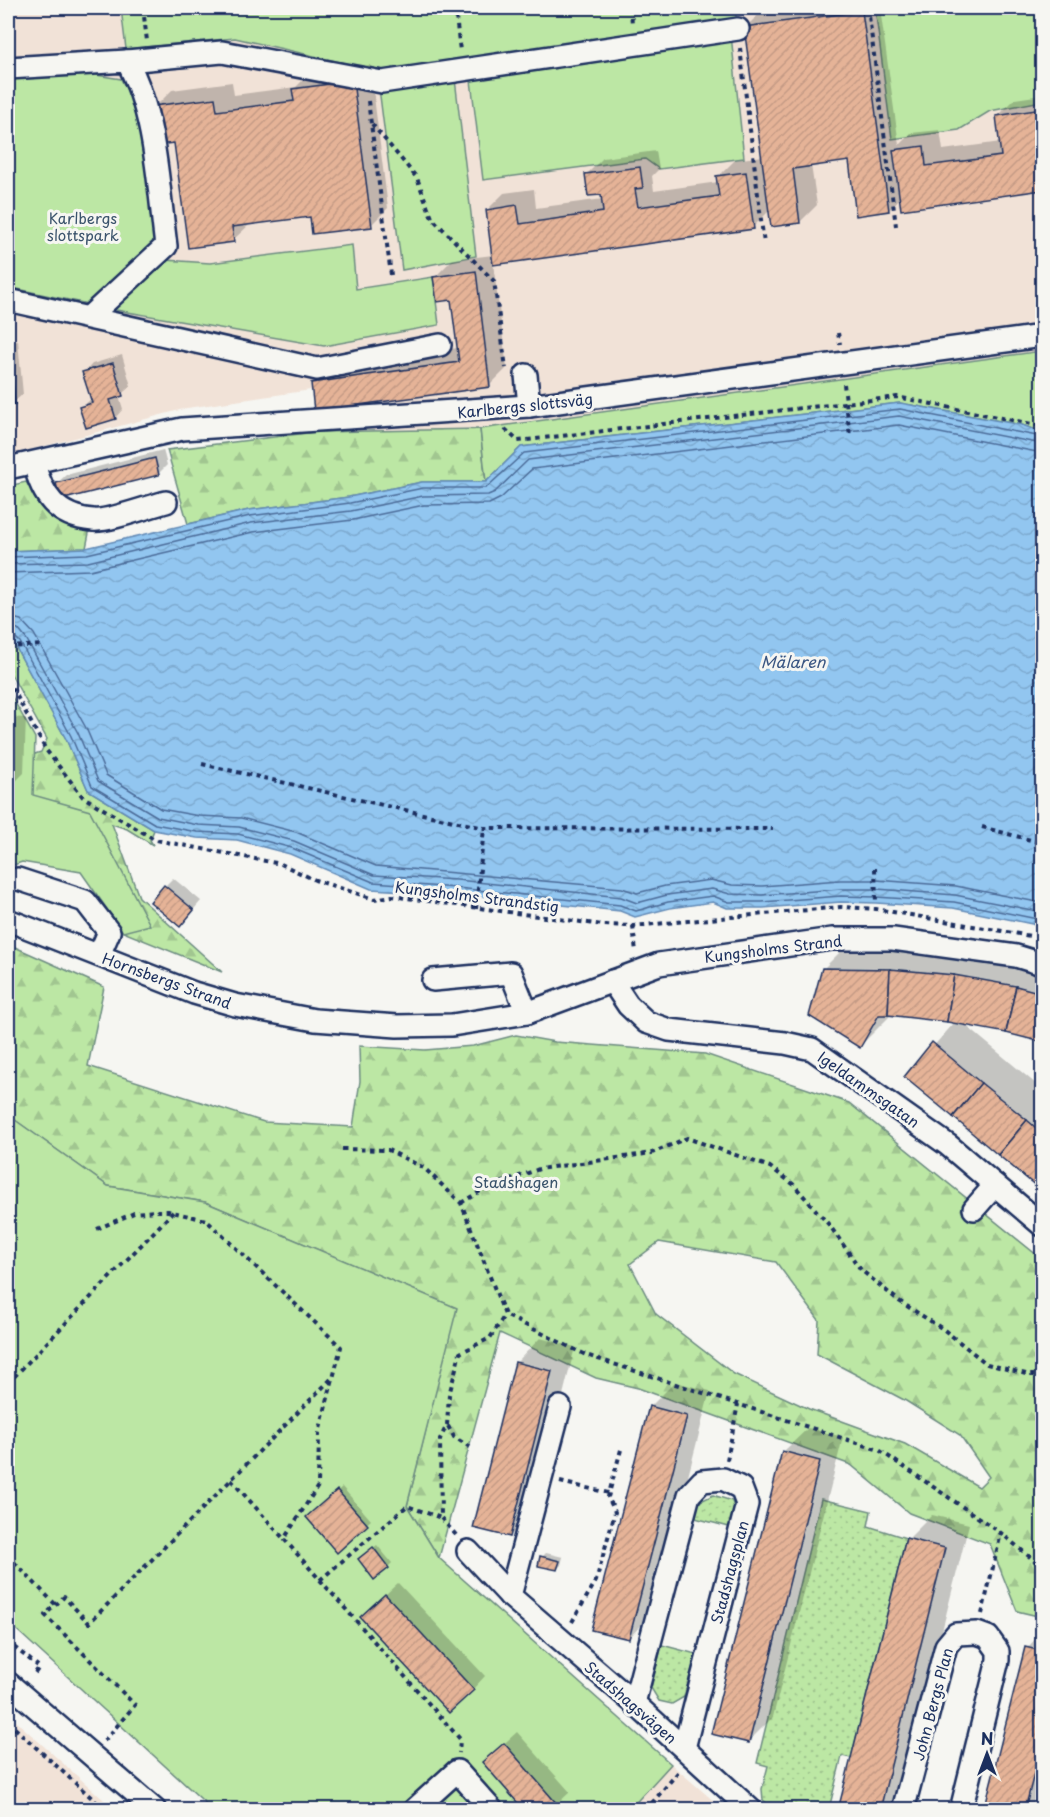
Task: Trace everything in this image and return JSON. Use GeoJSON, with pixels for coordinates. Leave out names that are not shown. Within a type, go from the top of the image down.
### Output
{"type":"FeatureCollection","features":[{"type":"Feature","properties":{"kind":"street"},"geometry":{"type":"LineString","coordinates":[[8,68],[127,61],[222,52],[382,82],[738,29]]}},
{"type":"Feature","properties":{"kind":"street"},"geometry":{"type":"LineString","coordinates":[[89,317],[166,246],[153,146],[140,84],[127,61]]}},
{"type":"Feature","properties":{"kind":"street"},"geometry":{"type":"LineString","coordinates":[[8,300],[317,369],[440,345]]}},
{"type":"Feature","properties":{"kind":"street","name":"Karlbergs slottsväg"},"geometry":{"type":"LineString","coordinates":[[8,468],[182,429],[529,406],[1042,336]]}},
{"type":"Feature","properties":{"kind":"street"},"geometry":{"type":"LineString","coordinates":[[525,375],[529,406]]}},
{"type":"Feature","properties":{"kind":"street"},"geometry":{"type":"LineString","coordinates":[[34,463],[40,488],[51,503],[67,512],[94,521],[166,502]]}},
{"type":"Feature","properties":{"kind":"street"},"geometry":{"type":"LineString","coordinates":[[18,879],[85,901],[109,932],[99,955]]}},
{"type":"Feature","properties":{"kind":"street","name":"Hornsbergs Strand"},"geometry":{"type":"LineString","coordinates":[[8,920],[225,1002],[315,1020],[397,1026],[452,1025],[527,1013],[612,981]]}},
{"type":"Feature","properties":{"kind":"street","name":"Kungsholms Strand"},"geometry":{"type":"LineString","coordinates":[[612,981],[659,964],[832,939],[892,939],[1016,956],[1042,964]]}},
{"type":"Feature","properties":{"kind":"street"},"geometry":{"type":"LineString","coordinates":[[433,980],[511,973],[527,1013]]}},
{"type":"Feature","properties":{"kind":"street","name":"Igeldammsgatan"},"geometry":{"type":"LineString","coordinates":[[612,981],[628,1005],[646,1022],[669,1030],[785,1043],[812,1049],[948,1145],[1042,1225]]}},
{"type":"Feature","properties":{"kind":"street"},"geometry":{"type":"LineString","coordinates":[[974,1209],[995,1185]]}},
{"type":"Feature","properties":{"kind":"street"},"geometry":{"type":"LineString","coordinates":[[510,1596],[560,1407]]}},
{"type":"Feature","properties":{"kind":"street"},"geometry":{"type":"LineString","coordinates":[[634,1703],[689,1495],[702,1481],[723,1479]]}},
{"type":"Feature","properties":{"kind":"street","name":"Stadshagsplan"},"geometry":{"type":"LineString","coordinates":[[684,1748],[747,1504],[741,1488],[723,1479]]}},
{"type":"Feature","properties":{"kind":"street","name":"Stadshagsvägen"},"geometry":{"type":"LineString","coordinates":[[468,1551],[510,1596],[752,1809]]}},
{"type":"Feature","properties":{"kind":"street"},"geometry":{"type":"LineString","coordinates":[[961,1809],[998,1660],[998,1651],[988,1637],[977,1633]]}},
{"type":"Feature","properties":{"kind":"street","name":"John Bergs Plan"},"geometry":{"type":"LineString","coordinates":[[903,1809],[946,1646],[956,1634],[977,1633]]}},
{"type":"Feature","properties":{"kind":"street"},"geometry":{"type":"LineString","coordinates":[[8,1683],[155,1809]]}},
{"type":"Feature","properties":{"kind":"street"},"geometry":{"type":"LineString","coordinates":[[414,1809],[457,1771],[492,1809]]}},
{"type":"Feature","properties":{"kind":"path"},"geometry":{"type":"LineString","coordinates":[[143,8],[149,59]]}},
{"type":"Feature","properties":{"kind":"path"},"geometry":{"type":"LineString","coordinates":[[455,8],[462,69]]}},
{"type":"Feature","properties":{"kind":"path"},"geometry":{"type":"LineString","coordinates":[[868,8],[896,226]]}},
{"type":"Feature","properties":{"kind":"path"},"geometry":{"type":"LineString","coordinates":[[738,29],[764,244]]}},
{"type":"Feature","properties":{"kind":"path"},"geometry":{"type":"LineString","coordinates":[[365,79],[391,275]]}},
{"type":"Feature","properties":{"kind":"path"},"geometry":{"type":"LineString","coordinates":[[372,123],[417,178],[432,218],[494,281],[508,378],[525,375]]}},
{"type":"Feature","properties":{"kind":"path"},"geometry":{"type":"LineString","coordinates":[[487,410],[518,441],[897,397],[1042,426]]}},
{"type":"Feature","properties":{"kind":"path"},"geometry":{"type":"LineString","coordinates":[[847,409],[850,437]]}},
{"type":"Feature","properties":{"kind":"path"},"geometry":{"type":"LineString","coordinates":[[8,647],[44,645]]}},
{"type":"Feature","properties":{"kind":"path","name":"Kungsholms Strandstig"},"geometry":{"type":"LineString","coordinates":[[8,680],[46,750],[83,797],[156,840],[281,864],[315,880],[374,899],[392,896],[476,909],[633,926],[636,953]]}},
{"type":"Feature","properties":{"kind":"path"},"geometry":{"type":"LineString","coordinates":[[202,764],[484,828],[773,829]]}},
{"type":"Feature","properties":{"kind":"path"},"geometry":{"type":"LineString","coordinates":[[982,827],[1042,843]]}},
{"type":"Feature","properties":{"kind":"path"},"geometry":{"type":"LineString","coordinates":[[476,909],[484,828]]}},
{"type":"Feature","properties":{"kind":"path"},"geometry":{"type":"LineString","coordinates":[[875,868],[876,903]]}},
{"type":"Feature","properties":{"kind":"path"},"geometry":{"type":"LineString","coordinates":[[461,1203],[484,1189],[539,1169],[652,1153],[687,1138],[770,1167],[793,1184],[830,1226],[861,1270],[898,1301],[943,1329],[987,1364],[1030,1375],[1042,1375]]}},
{"type":"Feature","properties":{"kind":"path"},"geometry":{"type":"LineString","coordinates":[[342,1149],[388,1150],[424,1168],[461,1203],[505,1315],[586,1355],[879,1450],[1002,1533],[1042,1567]]}},
{"type":"Feature","properties":{"kind":"path"},"geometry":{"type":"LineString","coordinates":[[8,1383],[173,1212]]}},
{"type":"Feature","properties":{"kind":"path"},"geometry":{"type":"LineString","coordinates":[[97,1229],[134,1214],[173,1212],[206,1220],[341,1347],[319,1433],[318,1486],[284,1539]]}},
{"type":"Feature","properties":{"kind":"path"},"geometry":{"type":"LineString","coordinates":[[441,1518],[440,1439],[447,1425],[449,1395],[460,1353],[490,1338],[505,1315]]}},
{"type":"Feature","properties":{"kind":"path"},"geometry":{"type":"LineString","coordinates":[[112,1732],[135,1705],[45,1615],[64,1597],[89,1623],[334,1376]]}},
{"type":"Feature","properties":{"kind":"path"},"geometry":{"type":"LineString","coordinates":[[723,1479],[738,1404]]}},
{"type":"Feature","properties":{"kind":"path"},"geometry":{"type":"LineString","coordinates":[[447,1425],[454,1437],[473,1449]]}},
{"type":"Feature","properties":{"kind":"path"},"geometry":{"type":"LineString","coordinates":[[561,1641],[596,1581],[615,1512],[608,1497],[622,1446]]}},
{"type":"Feature","properties":{"kind":"path"},"geometry":{"type":"LineString","coordinates":[[231,1480],[460,1739],[457,1771]]}},
{"type":"Feature","properties":{"kind":"path"},"geometry":{"type":"LineString","coordinates":[[572,1485],[609,1493]]}},
{"type":"Feature","properties":{"kind":"path"},"geometry":{"type":"LineString","coordinates":[[321,1580],[407,1506],[441,1518],[468,1551]]}},
{"type":"Feature","properties":{"kind":"path"},"geometry":{"type":"LineString","coordinates":[[977,1633],[1002,1533]]}},
{"type":"Feature","properties":{"kind":"path"},"geometry":{"type":"LineString","coordinates":[[8,1556],[56,1605]]}},
{"type":"Feature","properties":{"kind":"path"},"geometry":{"type":"LineString","coordinates":[[14,1647],[37,1669]]}},
{"type":"Feature","properties":{"kind":"path"},"geometry":{"type":"LineString","coordinates":[[8,1722],[105,1809]]}},
{"type":"Feature","properties":{"kind":"path"},"geometry":{"type":"LineString","coordinates":[[646,1809],[676,1775]]}},
{"type":"Feature","properties":{"kind":"shaded area"},"geometry":{"type":"Polygon","coordinates":[[[8,8],[1042,8],[1042,432],[1022,425],[316,432],[311,390],[187,408],[8,456],[8,8]]]}},
{"type":"Feature","properties":{"kind":"shaded area"},"geometry":{"type":"Polygon","coordinates":[[[8,1714],[114,1809],[8,1809],[8,1714]]]}},
{"type":"Feature","properties":{"kind":"shaded area"},"geometry":{"type":"Polygon","coordinates":[[[671,1764],[723,1809],[630,1810],[671,1764]]]}},
{"type":"Feature","properties":{"kind":"green space"},"geometry":{"type":"Polygon","coordinates":[[[121,8],[735,8],[737,23],[393,74],[235,38],[126,49],[121,8]]]}},
{"type":"Feature","properties":{"kind":"green space"},"geometry":{"type":"Polygon","coordinates":[[[875,8],[1042,8],[1042,101],[990,111],[959,130],[892,139],[875,8]]]}},
{"type":"Feature","properties":{"kind":"green space"},"geometry":{"type":"Polygon","coordinates":[[[731,35],[744,158],[659,169],[645,159],[483,180],[470,72],[731,35]]]}},
{"type":"Feature","properties":{"kind":"green space","name":"Karlbergs slottspark"},"geometry":{"type":"Polygon","coordinates":[[[90,74],[121,79],[131,100],[139,121],[155,190],[165,260],[210,263],[352,245],[356,289],[433,277],[439,325],[324,346],[116,310],[8,287],[8,79],[90,74]]]}},
{"type":"Feature","properties":{"kind":"green space"},"geometry":{"type":"Polygon","coordinates":[[[455,79],[476,256],[402,270],[379,88],[455,79]]]}},
{"type":"Feature","properties":{"kind":"green space"},"geometry":{"type":"Polygon","coordinates":[[[1042,351],[1042,432],[1022,425],[900,403],[521,447],[486,482],[480,429],[1042,351]]]}},
{"type":"Feature","properties":{"kind":"green space"},"geometry":{"type":"Polygon","coordinates":[[[480,429],[486,482],[422,482],[349,497],[249,510],[188,524],[167,450],[316,432],[480,429]]]}},
{"type":"Feature","properties":{"kind":"green space"},"geometry":{"type":"Polygon","coordinates":[[[26,482],[38,498],[53,511],[90,528],[86,548],[8,551],[8,486],[26,482]]]}},
{"type":"Feature","properties":{"kind":"green space"},"geometry":{"type":"Polygon","coordinates":[[[8,638],[15,646],[66,739],[88,790],[154,830],[150,840],[153,845],[127,829],[112,824],[139,897],[222,972],[123,932],[78,866],[25,859],[28,764],[35,754],[41,752],[47,739],[8,669],[8,638]]]}},
{"type":"Feature","properties":{"kind":"green space"},"geometry":{"type":"Polygon","coordinates":[[[8,690],[35,738],[33,795],[90,811],[150,925],[123,932],[81,872],[22,862],[8,867],[8,690]]]}},
{"type":"Feature","properties":{"kind":"green space","name":"Stadshagen"},"geometry":{"type":"Polygon","coordinates":[[[8,944],[104,987],[88,1066],[264,1122],[353,1127],[360,1081],[359,1046],[425,1050],[473,1046],[516,1035],[555,1042],[705,1054],[849,1103],[1038,1256],[1042,1263],[1042,1617],[1017,1611],[990,1544],[909,1513],[851,1465],[638,1388],[596,1378],[500,1333],[439,1558],[407,1506],[456,1308],[205,1202],[108,1186],[8,1115],[8,944]],[[659,1242],[630,1264],[656,1314],[734,1374],[809,1409],[905,1444],[979,1487],[989,1477],[960,1435],[906,1401],[817,1354],[819,1320],[776,1262],[659,1242]]]}},
{"type":"Feature","properties":{"kind":"green space"},"geometry":{"type":"Polygon","coordinates":[[[8,1115],[108,1186],[205,1202],[457,1308],[407,1506],[439,1558],[671,1764],[630,1809],[212,1809],[8,1622],[8,1115]]]}},
{"type":"Feature","properties":{"kind":"green space"},"geometry":{"type":"Polygon","coordinates":[[[713,1495],[732,1501],[736,1515],[733,1528],[695,1518],[699,1502],[713,1495]]]}},
{"type":"Feature","properties":{"kind":"green space"},"geometry":{"type":"Polygon","coordinates":[[[821,1499],[871,1511],[868,1526],[906,1538],[851,1758],[842,1756],[829,1809],[774,1809],[763,1800],[762,1789],[768,1766],[757,1763],[821,1499]]]}},
{"type":"Feature","properties":{"kind":"green space"},"geometry":{"type":"Polygon","coordinates":[[[662,1645],[696,1654],[684,1697],[672,1704],[659,1701],[651,1688],[662,1645]]]}},
{"type":"Feature","properties":{"kind":"water","name":"Mälaren"},"geometry":{"type":"Polygon","coordinates":[[[900,403],[1022,425],[1042,432],[1042,926],[953,908],[876,903],[841,902],[763,908],[727,908],[713,902],[670,908],[635,917],[620,911],[456,894],[371,889],[290,854],[237,840],[197,838],[154,830],[88,790],[66,739],[15,646],[8,638],[8,551],[86,548],[249,510],[349,497],[422,482],[486,482],[521,447],[900,403]]]}},
{"type":"Feature","properties":{"kind":"building"},"geometry":{"type":"Polygon","coordinates":[[[862,11],[889,211],[856,216],[849,161],[793,169],[800,223],[771,227],[744,27],[862,11]]]}},
{"type":"Feature","properties":{"kind":"building"},"geometry":{"type":"Polygon","coordinates":[[[353,81],[372,227],[312,234],[310,217],[232,227],[234,242],[188,248],[174,143],[158,145],[153,106],[215,98],[217,111],[294,101],[292,89],[353,81]]]}},
{"type":"Feature","properties":{"kind":"building"},"geometry":{"type":"Polygon","coordinates":[[[1042,109],[1042,190],[901,210],[893,150],[924,146],[926,166],[1001,156],[996,116],[1042,109]]]}},
{"type":"Feature","properties":{"kind":"building"},"geometry":{"type":"Polygon","coordinates":[[[640,167],[643,188],[635,189],[638,207],[719,196],[716,176],[746,172],[754,229],[493,265],[486,210],[517,205],[520,224],[603,212],[601,195],[588,196],[585,174],[640,167]]]}},
{"type":"Feature","properties":{"kind":"building"},"geometry":{"type":"Polygon","coordinates":[[[476,271],[490,387],[314,411],[311,383],[459,362],[451,300],[437,302],[433,277],[476,271]]]}},
{"type":"Feature","properties":{"kind":"building"},"geometry":{"type":"Polygon","coordinates":[[[8,349],[10,349],[15,404],[8,404],[8,349]]]}},
{"type":"Feature","properties":{"kind":"building"},"geometry":{"type":"Polygon","coordinates":[[[113,363],[123,396],[110,400],[116,419],[86,428],[79,407],[92,403],[82,372],[113,363]]]}},
{"type":"Feature","properties":{"kind":"building"},"geometry":{"type":"Polygon","coordinates":[[[155,458],[159,475],[60,500],[56,483],[155,458]]]}},
{"type":"Feature","properties":{"kind":"building"},"geometry":{"type":"Polygon","coordinates":[[[8,730],[14,730],[12,788],[8,787],[8,730]]]}},
{"type":"Feature","properties":{"kind":"building"},"geometry":{"type":"Polygon","coordinates":[[[164,885],[194,910],[180,927],[150,902],[164,885]]]}},
{"type":"Feature","properties":{"kind":"building"},"geometry":{"type":"Polygon","coordinates":[[[822,968],[890,969],[888,1015],[879,1015],[860,1048],[809,1016],[822,968]]]}},
{"type":"Feature","properties":{"kind":"building"},"geometry":{"type":"Polygon","coordinates":[[[890,969],[954,975],[947,1022],[888,1015],[890,969]]]}},
{"type":"Feature","properties":{"kind":"building"},"geometry":{"type":"Polygon","coordinates":[[[954,975],[1016,986],[1006,1033],[947,1022],[954,975]]]}},
{"type":"Feature","properties":{"kind":"building"},"geometry":{"type":"Polygon","coordinates":[[[1016,986],[1042,993],[1042,1042],[1006,1033],[1016,986]]]}},
{"type":"Feature","properties":{"kind":"building"},"geometry":{"type":"Polygon","coordinates":[[[932,1042],[981,1083],[953,1117],[904,1077],[932,1042]]]}},
{"type":"Feature","properties":{"kind":"building"},"geometry":{"type":"Polygon","coordinates":[[[981,1083],[1027,1120],[998,1155],[953,1117],[981,1083]]]}},
{"type":"Feature","properties":{"kind":"building"},"geometry":{"type":"Polygon","coordinates":[[[1027,1120],[1042,1133],[1042,1191],[998,1155],[1027,1120]]]}},
{"type":"Feature","properties":{"kind":"building"},"geometry":{"type":"Polygon","coordinates":[[[515,1362],[552,1371],[510,1537],[473,1528],[515,1362]]]}},
{"type":"Feature","properties":{"kind":"building"},"geometry":{"type":"Polygon","coordinates":[[[649,1406],[687,1416],[629,1639],[591,1630],[649,1406]]]}},
{"type":"Feature","properties":{"kind":"building"},"geometry":{"type":"Polygon","coordinates":[[[782,1451],[820,1461],[749,1743],[711,1734],[782,1451]]]}},
{"type":"Feature","properties":{"kind":"building"},"geometry":{"type":"Polygon","coordinates":[[[337,1490],[368,1525],[337,1553],[306,1517],[337,1490]]]}},
{"type":"Feature","properties":{"kind":"building"},"geometry":{"type":"Polygon","coordinates":[[[906,1538],[945,1548],[880,1810],[838,1810],[906,1538]]]}},
{"type":"Feature","properties":{"kind":"building"},"geometry":{"type":"Polygon","coordinates":[[[373,1547],[389,1568],[374,1580],[358,1559],[373,1547]]]}},
{"type":"Feature","properties":{"kind":"building"},"geometry":{"type":"Polygon","coordinates":[[[540,1556],[560,1561],[557,1570],[538,1566],[540,1556]]]}},
{"type":"Feature","properties":{"kind":"building"},"geometry":{"type":"Polygon","coordinates":[[[385,1594],[474,1690],[449,1713],[360,1617],[385,1594]]]}},
{"type":"Feature","properties":{"kind":"building"},"geometry":{"type":"Polygon","coordinates":[[[1025,1647],[1042,1651],[1042,1741],[1025,1810],[984,1810],[1025,1647]]]}},
{"type":"Feature","properties":{"kind":"building"},"geometry":{"type":"Polygon","coordinates":[[[504,1743],[558,1805],[553,1810],[524,1810],[482,1762],[504,1743]]]}}]}
